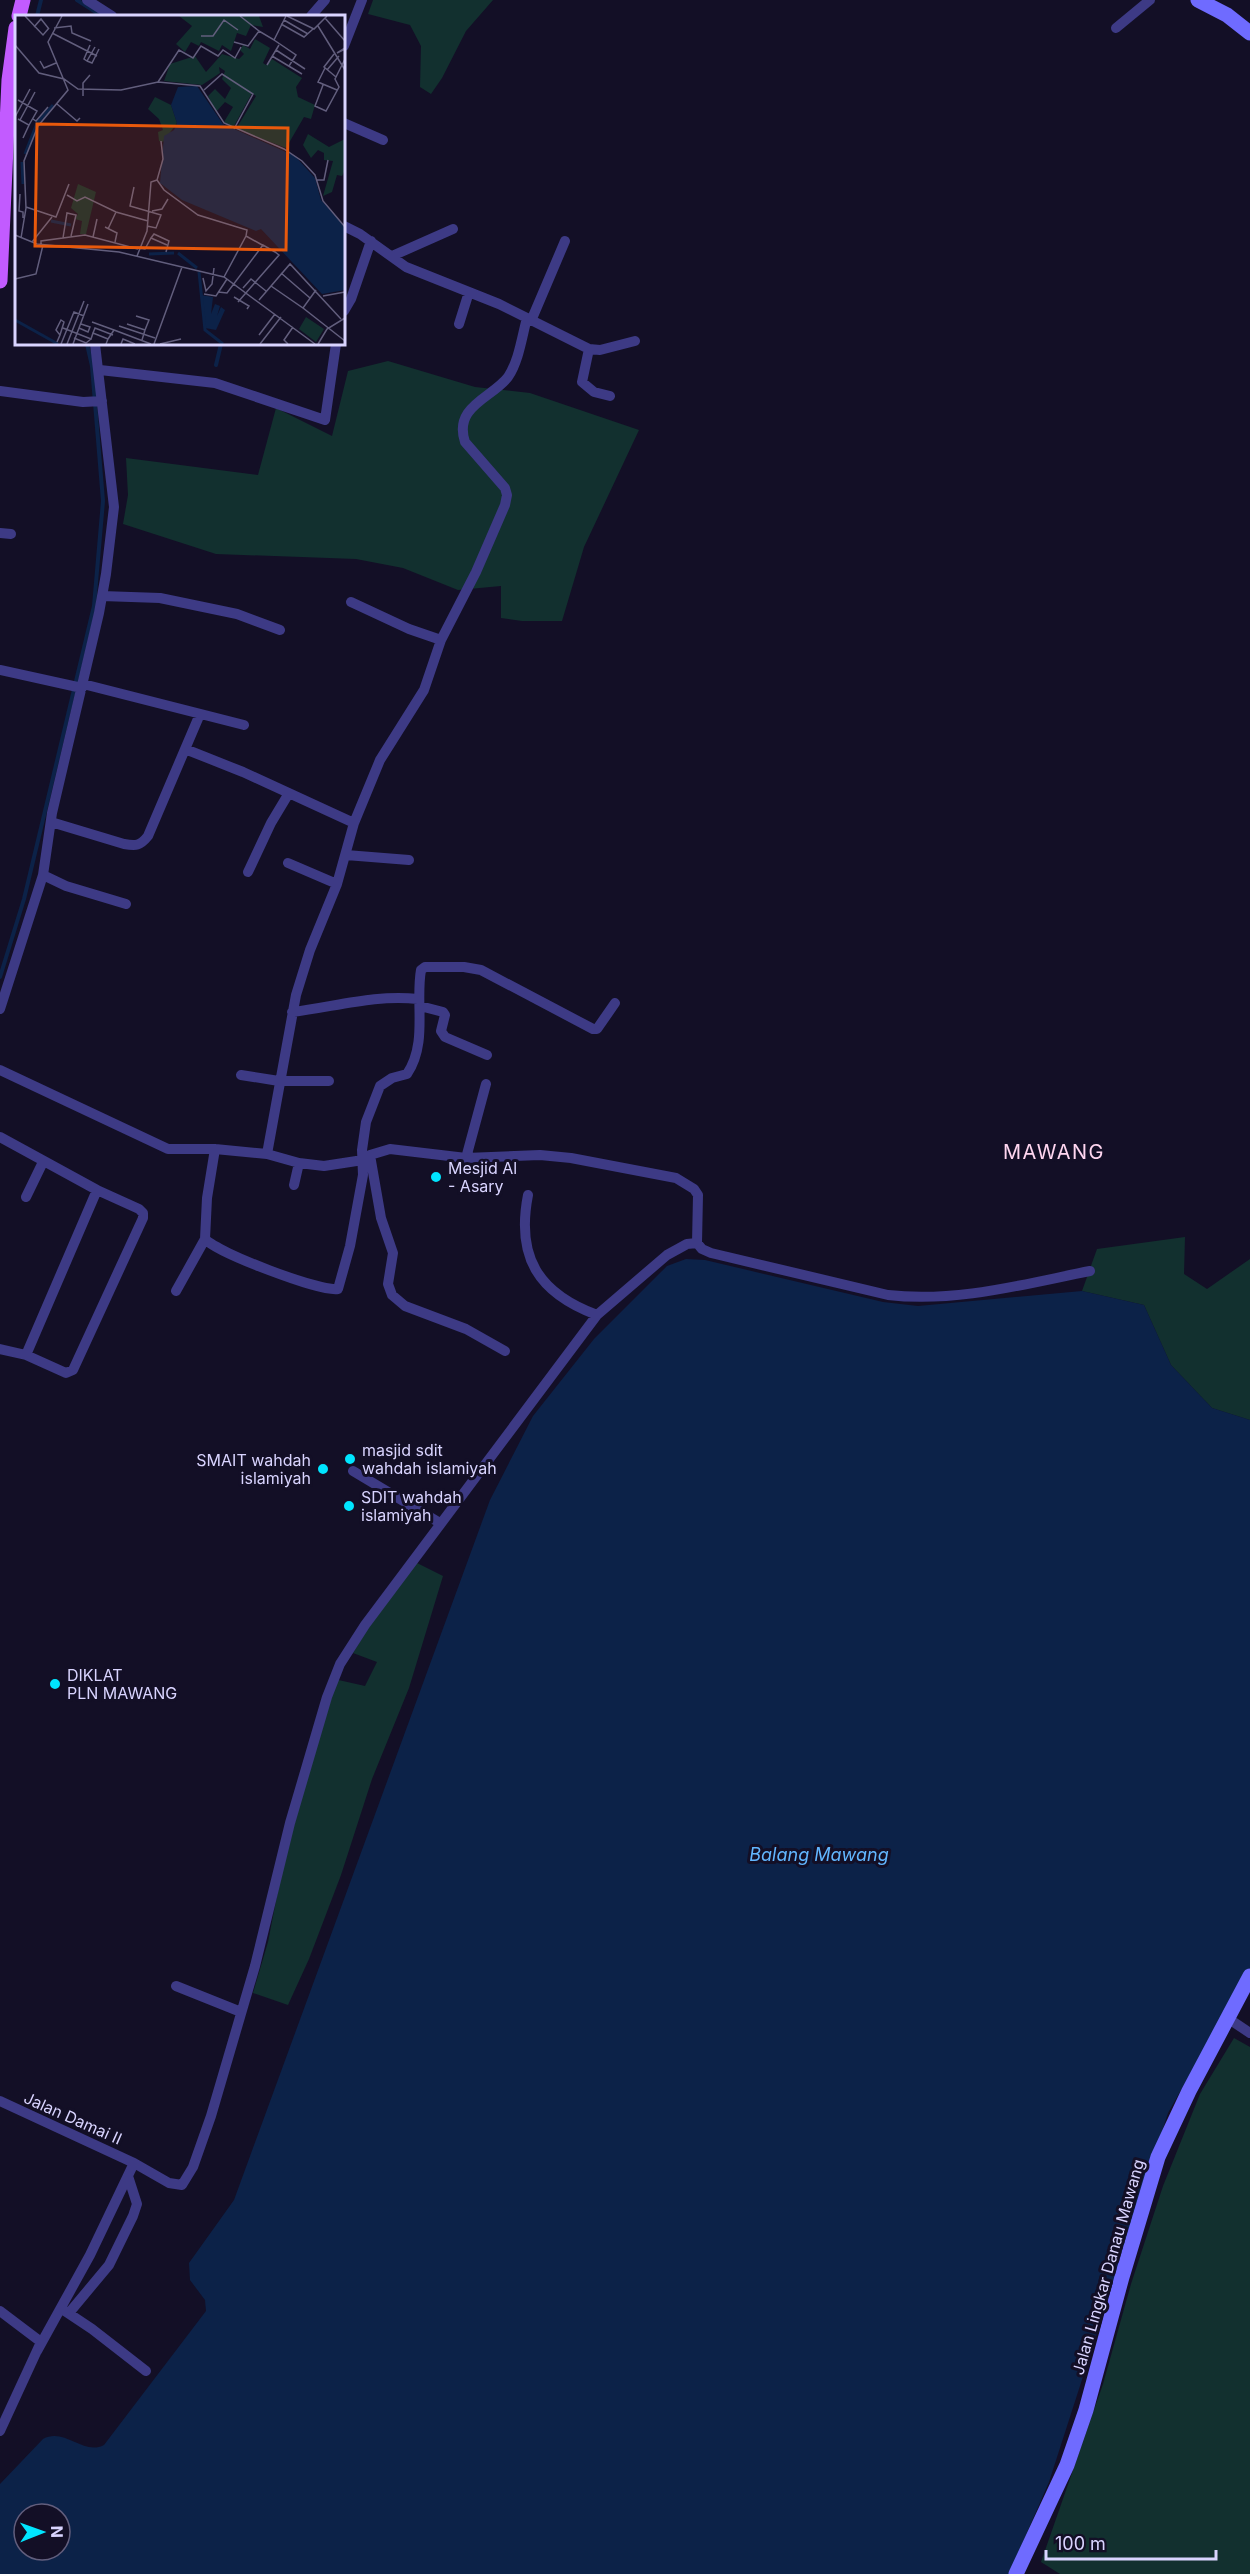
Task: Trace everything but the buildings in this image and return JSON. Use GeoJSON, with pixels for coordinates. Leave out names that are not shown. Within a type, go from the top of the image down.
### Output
{"type":"FeatureCollection","features":[{"type":"Feature","properties":{"kind":"main road"},"geometry":{"type":"LineString","coordinates":[[19,15],[24,0]]}},
{"type":"Feature","properties":{"kind":"main road"},"geometry":{"type":"LineString","coordinates":[[0,281],[10,186],[3,136],[5,78],[14,58],[15,43]]}},
{"type":"Feature","properties":{"kind":"street"},"geometry":{"type":"LineString","coordinates":[[87,0],[110,15]]}},
{"type":"Feature","properties":{"kind":"street"},"geometry":{"type":"LineString","coordinates":[[312,15],[325,0]]}},
{"type":"Feature","properties":{"kind":"street"},"geometry":{"type":"LineString","coordinates":[[345,42],[362,0]]}},
{"type":"Feature","properties":{"kind":"street"},"geometry":{"type":"LineString","coordinates":[[1116,28],[1150,0]]}},
{"type":"Feature","properties":{"kind":"street"},"geometry":{"type":"LineString","coordinates":[[1198,0],[1227,15],[1250,33]]}},
{"type":"Feature","properties":{"kind":"street"},"geometry":{"type":"LineString","coordinates":[[345,123],[382,140]]}},
{"type":"Feature","properties":{"kind":"street"},"geometry":{"type":"LineString","coordinates":[[345,227],[371,241],[406,267],[469,292],[589,349],[600,350],[635,341]]}},
{"type":"Feature","properties":{"kind":"street"},"geometry":{"type":"LineString","coordinates":[[392,256],[453,229]]}},
{"type":"Feature","properties":{"kind":"street"},"geometry":{"type":"LineString","coordinates":[[345,309],[351,299],[371,241]]}},
{"type":"Feature","properties":{"kind":"street"},"geometry":{"type":"LineString","coordinates":[[267,1154],[292,1012],[310,950],[337,884],[354,823],[380,760],[424,690],[441,640],[476,572],[507,495],[496,476],[465,442],[463,426],[468,412],[508,377],[530,320],[566,241]]}},
{"type":"Feature","properties":{"kind":"street"},"geometry":{"type":"LineString","coordinates":[[459,324],[469,292]]}},
{"type":"Feature","properties":{"kind":"street"},"geometry":{"type":"LineString","coordinates":[[0,1009],[43,875],[51,822],[102,596],[114,507],[100,401],[100,370],[96,345]]}},
{"type":"Feature","properties":{"kind":"street"},"geometry":{"type":"LineString","coordinates":[[100,370],[215,383],[325,420],[336,345]]}},
{"type":"Feature","properties":{"kind":"street"},"geometry":{"type":"LineString","coordinates":[[589,349],[582,382],[594,392],[610,396]]}},
{"type":"Feature","properties":{"kind":"street"},"geometry":{"type":"LineString","coordinates":[[0,392],[83,402],[100,401]]}},
{"type":"Feature","properties":{"kind":"street"},"geometry":{"type":"LineString","coordinates":[[102,596],[160,598],[237,614],[280,630]]}},
{"type":"Feature","properties":{"kind":"street"},"geometry":{"type":"LineString","coordinates":[[351,602],[409,629],[441,640]]}},
{"type":"Feature","properties":{"kind":"street"},"geometry":{"type":"LineString","coordinates":[[0,670],[83,686],[244,725]]}},
{"type":"Feature","properties":{"kind":"street"},"geometry":{"type":"LineString","coordinates":[[51,822],[124,844],[137,846],[142,844],[148,836],[200,714]]}},
{"type":"Feature","properties":{"kind":"street"},"geometry":{"type":"LineString","coordinates":[[185,749],[290,793],[354,823]]}},
{"type":"Feature","properties":{"kind":"street"},"geometry":{"type":"LineString","coordinates":[[248,872],[271,823],[290,793]]}},
{"type":"Feature","properties":{"kind":"street"},"geometry":{"type":"LineString","coordinates":[[346,855],[410,860]]}},
{"type":"Feature","properties":{"kind":"street"},"geometry":{"type":"LineString","coordinates":[[288,863],[337,884]]}},
{"type":"Feature","properties":{"kind":"street"},"geometry":{"type":"LineString","coordinates":[[43,875],[66,886],[126,904]]}},
{"type":"Feature","properties":{"kind":"street"},"geometry":{"type":"LineString","coordinates":[[505,1351],[466,1329],[405,1306],[392,1295],[388,1284],[393,1253],[379,1209],[367,1158],[366,1122],[380,1086],[392,1078],[403,1076],[410,1069],[419,1033],[421,970],[425,967],[464,967],[492,974],[593,1029],[601,1025],[615,1003]]}},
{"type":"Feature","properties":{"kind":"street"},"geometry":{"type":"LineString","coordinates":[[292,1012],[374,999],[419,1003],[443,1012],[445,1015],[441,1031],[445,1037],[487,1054]]}},
{"type":"Feature","properties":{"kind":"street"},"geometry":{"type":"LineString","coordinates":[[0,1070],[30,1082],[99,1119],[168,1149],[215,1149],[267,1154],[298,1163],[324,1166],[367,1158],[390,1149],[466,1158],[512,1155],[571,1158],[676,1178],[694,1189],[698,1195],[696,1243],[702,1249],[888,1295],[910,1298],[961,1296],[1090,1271]]}},
{"type":"Feature","properties":{"kind":"street"},"geometry":{"type":"LineString","coordinates":[[241,1075],[279,1082],[329,1081]]}},
{"type":"Feature","properties":{"kind":"street"},"geometry":{"type":"LineString","coordinates":[[466,1158],[486,1084]]}},
{"type":"Feature","properties":{"kind":"street"},"geometry":{"type":"LineString","coordinates":[[0,1137],[97,1190],[141,1210],[143,1218],[73,1370],[66,1373],[26,1354],[0,1349]]}},
{"type":"Feature","properties":{"kind":"street"},"geometry":{"type":"LineString","coordinates":[[176,1292],[205,1239],[207,1198],[215,1149]]}},
{"type":"Feature","properties":{"kind":"street"},"geometry":{"type":"LineString","coordinates":[[205,1239],[250,1262],[301,1281],[331,1290],[338,1289],[350,1246],[367,1158]]}},
{"type":"Feature","properties":{"kind":"street"},"geometry":{"type":"LineString","coordinates":[[27,1197],[43,1162]]}},
{"type":"Feature","properties":{"kind":"street"},"geometry":{"type":"LineString","coordinates":[[294,1185],[298,1163]]}},
{"type":"Feature","properties":{"kind":"street"},"geometry":{"type":"LineString","coordinates":[[26,1354],[97,1190]]}},
{"type":"Feature","properties":{"kind":"street"},"geometry":{"type":"LineString","coordinates":[[528,1195],[524,1216],[525,1239],[530,1263],[544,1283],[573,1306],[597,1315]]}},
{"type":"Feature","properties":{"kind":"street"},"geometry":{"type":"LineString","coordinates":[[176,1986],[241,2012],[290,1823],[327,1697],[340,1664],[365,1625],[440,1523],[597,1315],[667,1255],[687,1244],[696,1243]]}},
{"type":"Feature","properties":{"kind":"street"},"geometry":{"type":"LineString","coordinates":[[353,1471],[440,1523]]}},
{"type":"Feature","properties":{"kind":"street","name":"Jalan Lingkar Danau Mawang"},"geometry":{"type":"LineString","coordinates":[[1016,2574],[1067,2465],[1086,2410],[1158,2157],[1189,2091],[1250,1976]]}},
{"type":"Feature","properties":{"kind":"street","name":"Jalan Damai II"},"geometry":{"type":"LineString","coordinates":[[0,2101],[134,2163],[174,2185],[182,2185],[187,2179],[211,2116],[241,2012]]}},
{"type":"Feature","properties":{"kind":"street"},"geometry":{"type":"LineString","coordinates":[[1229,2019],[1250,2033]]}},
{"type":"Feature","properties":{"kind":"street"},"geometry":{"type":"LineString","coordinates":[[65,2311],[134,2163]]}},
{"type":"Feature","properties":{"kind":"street"},"geometry":{"type":"LineString","coordinates":[[0,2431],[39,2347],[65,2311],[109,2265],[137,2204],[137,2198],[128,2176]]}},
{"type":"Feature","properties":{"kind":"street"},"geometry":{"type":"LineString","coordinates":[[0,2311],[39,2347]]}},
{"type":"Feature","properties":{"kind":"street"},"geometry":{"type":"LineString","coordinates":[[65,2311],[143,2368]]}},
{"type":"Feature","properties":{"kind":"green space"},"geometry":{"type":"Polygon","coordinates":[[[373,0],[493,0],[466,31],[442,78],[431,94],[420,87],[421,46],[410,25],[368,14],[373,0]]]}},
{"type":"Feature","properties":{"kind":"green space"},"geometry":{"type":"Polygon","coordinates":[[[388,361],[475,387],[530,393],[639,430],[584,547],[562,621],[522,621],[501,618],[501,586],[458,590],[403,568],[356,559],[216,554],[123,524],[128,495],[126,458],[258,475],[276,408],[332,436],[348,371],[388,361]]]}},
{"type":"Feature","properties":{"kind":"green space"},"geometry":{"type":"Polygon","coordinates":[[[1185,1237],[1184,1274],[1207,1289],[1250,1259],[1250,1420],[1212,1408],[1171,1365],[1144,1305],[1082,1291],[1097,1249],[1185,1237]]]}},
{"type":"Feature","properties":{"kind":"green space"},"geometry":{"type":"Polygon","coordinates":[[[417,1563],[443,1576],[409,1688],[372,1779],[341,1875],[309,1959],[288,2005],[253,1993],[268,1942],[283,1865],[334,1679],[365,1686],[377,1662],[353,1653],[384,1602],[417,1563]]]}},
{"type":"Feature","properties":{"kind":"green space"},"geometry":{"type":"Polygon","coordinates":[[[1234,2038],[1250,2047],[1250,2574],[1060,2574],[1041,2562],[1103,2384],[1131,2284],[1163,2186],[1200,2094],[1234,2038]]]}},
{"type":"Feature","properties":{"kind":"water","name":"Balang Mawang"},"geometry":{"type":"Polygon","coordinates":[[[686,1259],[705,1260],[883,1302],[918,1306],[1082,1291],[1144,1305],[1171,1365],[1212,1408],[1250,1420],[1250,1968],[1168,2113],[1049,2482],[1009,2574],[0,2574],[0,2484],[43,2439],[51,2436],[59,2436],[89,2447],[104,2445],[206,2311],[205,2300],[190,2280],[189,2263],[234,2200],[490,1500],[533,1416],[594,1339],[667,1266],[686,1259]]]}},
{"type":"Feature","properties":{"kind":"waterway"},"geometry":{"type":"LineString","coordinates":[[37,15],[41,0]]}},
{"type":"Feature","properties":{"kind":"waterway"},"geometry":{"type":"LineString","coordinates":[[77,0],[100,15]]}},
{"type":"Feature","properties":{"kind":"waterway"},"geometry":{"type":"LineString","coordinates":[[0,977],[24,899],[94,606],[103,501],[92,366],[87,345]]}},
{"type":"Feature","properties":{"kind":"waterway"},"geometry":{"type":"LineString","coordinates":[[216,365],[221,345]]}},
{"type":"Feature","properties":{"kind":"place","name":"Mesjid Al - Asary"},"geometry":{"type":"Point","coordinates":[436,1177]}},
{"type":"Feature","properties":{"kind":"place","name":"masjid sdit wahdah islamiyah"},"geometry":{"type":"Point","coordinates":[350,1459]}},
{"type":"Feature","properties":{"kind":"place","name":"SMAIT wahdah islamiyah"},"geometry":{"type":"Point","coordinates":[323,1469]}},
{"type":"Feature","properties":{"kind":"place","name":"SDIT wahdah islamiyah"},"geometry":{"type":"Point","coordinates":[349,1506]}},
{"type":"Feature","properties":{"kind":"place","name":"DIKLAT PLN MAWANG"},"geometry":{"type":"Point","coordinates":[55,1684]}},
{"type":"Feature","properties":{"kind":"district","name":"MAWANG"},"geometry":{"type":"Point","coordinates":[1054,1152]}}]}
